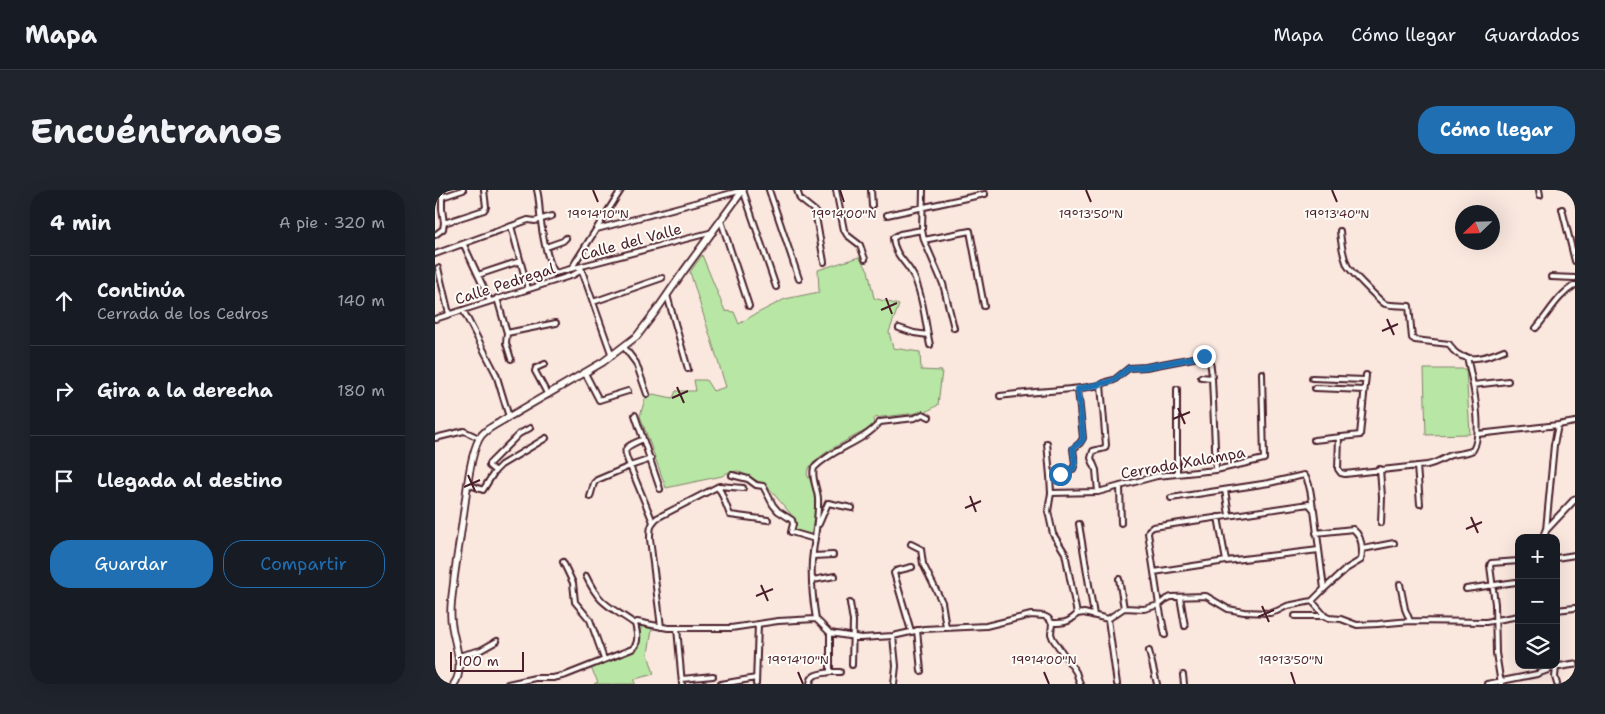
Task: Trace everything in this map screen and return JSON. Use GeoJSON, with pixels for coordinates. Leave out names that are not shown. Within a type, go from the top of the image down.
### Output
{"type":"FeatureCollection","features":[{"type":"Feature","properties":{"kind":"main road"},"geometry":{"type":"LineString","coordinates":[[454,684],[458,678],[459,670],[452,631],[451,609],[468,484],[479,438],[486,431],[585,373],[624,347],[645,326],[743,190]]}},
{"type":"Feature","properties":{"kind":"street"},"geometry":{"type":"LineString","coordinates":[[435,235],[443,229],[444,223],[442,190]]}},
{"type":"Feature","properties":{"kind":"street"},"geometry":{"type":"LineString","coordinates":[[442,197],[463,190]]}},
{"type":"Feature","properties":{"kind":"street"},"geometry":{"type":"LineString","coordinates":[[444,223],[484,210],[486,207],[484,190]]}},
{"type":"Feature","properties":{"kind":"street"},"geometry":{"type":"LineString","coordinates":[[537,190],[541,209],[540,220],[546,247],[563,241],[566,238]]}},
{"type":"Feature","properties":{"kind":"street"},"geometry":{"type":"LineString","coordinates":[[571,269],[621,190]]}},
{"type":"Feature","properties":{"kind":"street"},"geometry":{"type":"LineString","coordinates":[[597,230],[743,190],[776,287]]}},
{"type":"Feature","properties":{"kind":"street"},"geometry":{"type":"LineString","coordinates":[[769,190],[799,280]]}},
{"type":"Feature","properties":{"kind":"street"},"geometry":{"type":"LineString","coordinates":[[797,190],[800,199],[815,211],[824,262]]}},
{"type":"Feature","properties":{"kind":"street"},"geometry":{"type":"LineString","coordinates":[[835,190],[844,230],[847,235],[860,245],[865,259]]}},
{"type":"Feature","properties":{"kind":"street"},"geometry":{"type":"LineString","coordinates":[[871,190],[872,206]]}},
{"type":"Feature","properties":{"kind":"street"},"geometry":{"type":"LineString","coordinates":[[923,190],[922,230],[924,240],[943,284],[954,328]]}},
{"type":"Feature","properties":{"kind":"street"},"geometry":{"type":"LineString","coordinates":[[1539,190],[1540,195]]}},
{"type":"Feature","properties":{"kind":"street"},"geometry":{"type":"LineString","coordinates":[[887,215],[985,194]]}},
{"type":"Feature","properties":{"kind":"street"},"geometry":{"type":"LineString","coordinates":[[1562,209],[1575,261]]}},
{"type":"Feature","properties":{"kind":"street"},"geometry":{"type":"LineString","coordinates":[[435,211],[442,210]]}},
{"type":"Feature","properties":{"kind":"street"},"geometry":{"type":"LineString","coordinates":[[435,254],[464,245],[528,220],[540,220],[552,216]]}},
{"type":"Feature","properties":{"kind":"street"},"geometry":{"type":"LineString","coordinates":[[721,221],[749,306]]}},
{"type":"Feature","properties":{"kind":"street"},"geometry":{"type":"LineString","coordinates":[[511,226],[528,288]]}},
{"type":"Feature","properties":{"kind":"street"},"geometry":{"type":"LineString","coordinates":[[922,230],[900,234],[893,238],[897,254],[915,279],[923,307],[930,345]]}},
{"type":"Feature","properties":{"kind":"street"},"geometry":{"type":"LineString","coordinates":[[924,240],[970,231],[984,306]]}},
{"type":"Feature","properties":{"kind":"street","name":"Calle del Valle"},"geometry":{"type":"LineString","coordinates":[[546,247],[555,273],[581,268],[713,232]]}},
{"type":"Feature","properties":{"kind":"street"},"geometry":{"type":"LineString","coordinates":[[1340,232],[1347,266],[1351,272],[1381,301],[1409,306],[1412,338],[1449,344],[1455,352],[1467,357],[1482,358],[1504,350]]}},
{"type":"Feature","properties":{"kind":"street"},"geometry":{"type":"LineString","coordinates":[[464,245],[489,301]]}},
{"type":"Feature","properties":{"kind":"street"},"geometry":{"type":"LineString","coordinates":[[478,275],[520,261]]}},
{"type":"Feature","properties":{"kind":"street"},"geometry":{"type":"LineString","coordinates":[[438,268],[449,314]]}},
{"type":"Feature","properties":{"kind":"street"},"geometry":{"type":"LineString","coordinates":[[581,268],[612,356]]}},
{"type":"Feature","properties":{"kind":"street","name":"Calle Pedregal"},"geometry":{"type":"LineString","coordinates":[[435,319],[573,275],[581,268]]}},
{"type":"Feature","properties":{"kind":"street"},"geometry":{"type":"LineString","coordinates":[[1551,277],[1575,278]]}},
{"type":"Feature","properties":{"kind":"street"},"geometry":{"type":"LineString","coordinates":[[593,302],[662,278]]}},
{"type":"Feature","properties":{"kind":"street"},"geometry":{"type":"LineString","coordinates":[[1536,328],[1554,304],[1568,289],[1575,285]]}},
{"type":"Feature","properties":{"kind":"street"},"geometry":{"type":"LineString","coordinates":[[667,295],[688,369]]}},
{"type":"Feature","properties":{"kind":"street"},"geometry":{"type":"LineString","coordinates":[[497,298],[507,333],[506,343],[511,359]]}},
{"type":"Feature","properties":{"kind":"street"},"geometry":{"type":"LineString","coordinates":[[463,310],[496,374],[509,417]]}},
{"type":"Feature","properties":{"kind":"street"},"geometry":{"type":"LineString","coordinates":[[507,333],[556,322]]}},
{"type":"Feature","properties":{"kind":"street"},"geometry":{"type":"LineString","coordinates":[[899,328],[928,335]]}},
{"type":"Feature","properties":{"kind":"street"},"geometry":{"type":"LineString","coordinates":[[624,347],[636,363],[647,394]]}},
{"type":"Feature","properties":{"kind":"street"},"geometry":{"type":"LineString","coordinates":[[1000,396],[1022,392],[1078,389],[1114,380],[1129,368],[1146,367],[1204,356],[1209,359],[1210,363],[1217,470]]}},
{"type":"Feature","properties":{"kind":"street"},"geometry":{"type":"LineString","coordinates":[[1339,437],[1338,469],[1341,473],[1345,474],[1435,463],[1451,455],[1469,452],[1475,448],[1477,434],[1473,385],[1467,357]]}},
{"type":"Feature","properties":{"kind":"street"},"geometry":{"type":"LineString","coordinates":[[545,364],[536,368],[535,371],[547,395]]}},
{"type":"Feature","properties":{"kind":"street"},"geometry":{"type":"LineString","coordinates":[[585,373],[599,400],[628,391]]}},
{"type":"Feature","properties":{"kind":"street","name":"Cerrada Xalampa"},"geometry":{"type":"LineString","coordinates":[[1051,493],[1098,492],[1157,476],[1217,470],[1264,459],[1262,373]]}},
{"type":"Feature","properties":{"kind":"street"},"geometry":{"type":"LineString","coordinates":[[1313,440],[1357,436],[1361,433],[1366,375]]}},
{"type":"Feature","properties":{"kind":"street"},"geometry":{"type":"LineString","coordinates":[[1201,377],[1211,378]]}},
{"type":"Feature","properties":{"kind":"street"},"geometry":{"type":"LineString","coordinates":[[1312,378],[1365,380]]}},
{"type":"Feature","properties":{"kind":"street"},"geometry":{"type":"LineString","coordinates":[[1473,385],[1508,381]]}},
{"type":"Feature","properties":{"kind":"street"},"geometry":{"type":"LineString","coordinates":[[1098,492],[1096,470],[1091,458],[1093,452],[1105,448],[1107,445],[1101,384]]}},
{"type":"Feature","properties":{"kind":"street"},"geometry":{"type":"LineString","coordinates":[[1315,388],[1364,390]]}},
{"type":"Feature","properties":{"kind":"street"},"geometry":{"type":"LineString","coordinates":[[1050,476],[1068,471],[1075,466],[1073,448],[1083,438],[1078,389]]}},
{"type":"Feature","properties":{"kind":"street"},"geometry":{"type":"LineString","coordinates":[[1177,389],[1177,474]]}},
{"type":"Feature","properties":{"kind":"street"},"geometry":{"type":"LineString","coordinates":[[929,417],[923,414],[915,418],[880,422],[874,430],[837,451],[817,465],[813,471],[818,498],[817,528],[813,556],[813,599],[816,619],[830,633],[853,637],[893,636],[917,630],[986,626],[1036,615],[1048,618],[1052,623],[1051,634],[1053,639],[1075,672],[1080,684]]}},
{"type":"Feature","properties":{"kind":"street"},"geometry":{"type":"LineString","coordinates":[[635,415],[660,488]]}},
{"type":"Feature","properties":{"kind":"street"},"geometry":{"type":"LineString","coordinates":[[1477,434],[1558,426],[1575,422]]}},
{"type":"Feature","properties":{"kind":"street"},"geometry":{"type":"LineString","coordinates":[[1544,534],[1554,445],[1558,426]]}},
{"type":"Feature","properties":{"kind":"street"},"geometry":{"type":"LineString","coordinates":[[495,471],[489,464],[519,434],[530,428]]}},
{"type":"Feature","properties":{"kind":"street"},"geometry":{"type":"LineString","coordinates":[[435,438],[464,430],[479,438]]}},
{"type":"Feature","properties":{"kind":"street"},"geometry":{"type":"LineString","coordinates":[[468,484],[483,490],[501,465],[546,438]]}},
{"type":"Feature","properties":{"kind":"street"},"geometry":{"type":"LineString","coordinates":[[643,439],[628,447],[624,453],[653,522]]}},
{"type":"Feature","properties":{"kind":"street"},"geometry":{"type":"LineString","coordinates":[[1047,443],[1051,493],[1048,511],[1053,534],[1065,553],[1077,614]]}},
{"type":"Feature","properties":{"kind":"street"},"geometry":{"type":"LineString","coordinates":[[590,497],[594,483],[597,480],[651,459]]}},
{"type":"Feature","properties":{"kind":"street"},"geometry":{"type":"LineString","coordinates":[[1417,466],[1421,504]]}},
{"type":"Feature","properties":{"kind":"street"},"geometry":{"type":"LineString","coordinates":[[1380,469],[1381,523]]}},
{"type":"Feature","properties":{"kind":"street"},"geometry":{"type":"LineString","coordinates":[[731,474],[763,486],[778,511],[792,520],[791,532],[815,539]]}},
{"type":"Feature","properties":{"kind":"street"},"geometry":{"type":"LineString","coordinates":[[1171,498],[1304,475],[1309,484],[1314,510],[1324,589]]}},
{"type":"Feature","properties":{"kind":"street"},"geometry":{"type":"LineString","coordinates":[[661,626],[650,545],[653,522],[664,514],[717,488],[726,486],[743,488]]}},
{"type":"Feature","properties":{"kind":"street"},"geometry":{"type":"LineString","coordinates":[[1119,486],[1121,523]]}},
{"type":"Feature","properties":{"kind":"street"},"geometry":{"type":"LineString","coordinates":[[717,488],[721,492],[731,514],[768,520]]}},
{"type":"Feature","properties":{"kind":"street"},"geometry":{"type":"LineString","coordinates":[[1225,490],[1229,515]]}},
{"type":"Feature","properties":{"kind":"street"},"geometry":{"type":"LineString","coordinates":[[1546,530],[1575,499]]}},
{"type":"Feature","properties":{"kind":"street"},"geometry":{"type":"LineString","coordinates":[[817,528],[828,503],[851,508]]}},
{"type":"Feature","properties":{"kind":"street"},"geometry":{"type":"LineString","coordinates":[[1165,635],[1148,534],[1149,530],[1153,527],[1306,504],[1309,504],[1314,510]]}},
{"type":"Feature","properties":{"kind":"street"},"geometry":{"type":"LineString","coordinates":[[1218,517],[1225,561]]}},
{"type":"Feature","properties":{"kind":"street"},"geometry":{"type":"LineString","coordinates":[[1079,524],[1094,616]]}},
{"type":"Feature","properties":{"kind":"street"},"geometry":{"type":"LineString","coordinates":[[1052,623],[1071,621],[1077,614],[1084,613],[1108,619],[1124,608],[1144,609],[1159,605],[1168,598],[1206,596],[1228,609],[1270,613],[1287,606],[1312,601],[1346,568],[1361,560],[1363,549],[1359,534],[1353,529],[1317,533]]}},
{"type":"Feature","properties":{"kind":"street"},"geometry":{"type":"LineString","coordinates":[[1363,549],[1394,543]]}},
{"type":"Feature","properties":{"kind":"street"},"geometry":{"type":"LineString","coordinates":[[911,544],[921,549],[923,564],[942,602],[946,627]]}},
{"type":"Feature","properties":{"kind":"street"},"geometry":{"type":"LineString","coordinates":[[1154,572],[1225,561],[1319,550]]}},
{"type":"Feature","properties":{"kind":"street"},"geometry":{"type":"LineString","coordinates":[[813,556],[833,555]]}},
{"type":"Feature","properties":{"kind":"street"},"geometry":{"type":"LineString","coordinates":[[1560,557],[1575,555]]}},
{"type":"Feature","properties":{"kind":"street"},"geometry":{"type":"LineString","coordinates":[[1501,683],[1496,653],[1495,604],[1490,566],[1491,563],[1515,561]]}},
{"type":"Feature","properties":{"kind":"street"},"geometry":{"type":"LineString","coordinates":[[563,562],[573,583],[575,602],[589,620],[604,659]]}},
{"type":"Feature","properties":{"kind":"street"},"geometry":{"type":"LineString","coordinates":[[911,631],[894,573],[912,567]]}},
{"type":"Feature","properties":{"kind":"street"},"geometry":{"type":"LineString","coordinates":[[508,684],[535,678],[559,677],[637,645],[635,624],[603,603],[593,591],[586,576]]}},
{"type":"Feature","properties":{"kind":"street"},"geometry":{"type":"LineString","coordinates":[[813,580],[835,576]]}},
{"type":"Feature","properties":{"kind":"street"},"geometry":{"type":"LineString","coordinates":[[1119,579],[1124,608]]}},
{"type":"Feature","properties":{"kind":"street"},"geometry":{"type":"LineString","coordinates":[[1466,590],[1515,582]]}},
{"type":"Feature","properties":{"kind":"street"},"geometry":{"type":"LineString","coordinates":[[1400,584],[1410,621]]}},
{"type":"Feature","properties":{"kind":"street"},"geometry":{"type":"LineString","coordinates":[[1180,597],[1185,626]]}},
{"type":"Feature","properties":{"kind":"street"},"geometry":{"type":"LineString","coordinates":[[1312,601],[1325,616]]}},
{"type":"Feature","properties":{"kind":"street"},"geometry":{"type":"LineString","coordinates":[[851,602],[853,621],[852,665]]}},
{"type":"Feature","properties":{"kind":"street"},"geometry":{"type":"LineString","coordinates":[[1560,610],[1575,608]]}},
{"type":"Feature","properties":{"kind":"street"},"geometry":{"type":"LineString","coordinates":[[1295,616],[1325,616],[1357,625],[1410,621],[1480,622],[1515,617]]}},
{"type":"Feature","properties":{"kind":"street"},"geometry":{"type":"LineString","coordinates":[[635,624],[639,622],[677,628],[731,628],[816,619]]}},
{"type":"Feature","properties":{"kind":"street"},"geometry":{"type":"LineString","coordinates":[[1108,619],[1117,684]]}},
{"type":"Feature","properties":{"kind":"street"},"geometry":{"type":"LineString","coordinates":[[756,684],[758,624]]}},
{"type":"Feature","properties":{"kind":"street"},"geometry":{"type":"LineString","coordinates":[[677,628],[682,681],[713,676]]}},
{"type":"Feature","properties":{"kind":"street"},"geometry":{"type":"LineString","coordinates":[[917,630],[921,670]]}},
{"type":"Feature","properties":{"kind":"street"},"geometry":{"type":"LineString","coordinates":[[830,633],[830,672]]}},
{"type":"Feature","properties":{"kind":"street"},"geometry":{"type":"LineString","coordinates":[[893,636],[896,666],[894,684]]}},
{"type":"Feature","properties":{"kind":"street"},"geometry":{"type":"LineString","coordinates":[[458,656],[481,650],[497,641]]}},
{"type":"Feature","properties":{"kind":"street"},"geometry":{"type":"LineString","coordinates":[[1149,651],[1157,684]]}},
{"type":"Feature","properties":{"kind":"street"},"geometry":{"type":"LineString","coordinates":[[1560,666],[1575,664]]}},
{"type":"Feature","properties":{"kind":"street"},"geometry":{"type":"LineString","coordinates":[[1487,684],[1501,683],[1549,669]]}},
{"type":"Feature","properties":{"kind":"street"},"geometry":{"type":"LineString","coordinates":[[1556,669],[1557,684]]}},
{"type":"Feature","properties":{"kind":"street"},"geometry":{"type":"LineString","coordinates":[[810,684],[810,680],[815,675],[841,672]]}},
{"type":"Feature","properties":{"kind":"street"},"geometry":{"type":"LineString","coordinates":[[1183,675],[1185,684]]}},
{"type":"Feature","properties":{"kind":"street"},"geometry":{"type":"LineString","coordinates":[[721,684],[756,678]]}},
{"type":"Feature","properties":{"kind":"green space"},"geometry":{"type":"Polygon","coordinates":[[[702,255],[725,311],[734,312],[739,324],[785,299],[819,292],[818,270],[859,257],[868,270],[874,298],[899,305],[889,332],[893,348],[920,352],[921,370],[942,371],[938,405],[926,412],[874,418],[873,427],[824,454],[809,468],[807,474],[814,490],[815,503],[811,535],[795,530],[795,519],[767,486],[738,471],[666,488],[640,416],[645,399],[653,394],[673,398],[676,391],[696,391],[694,380],[706,380],[713,391],[726,387],[690,272],[702,255]]]}},
{"type":"Feature","properties":{"kind":"green space"},"geometry":{"type":"Polygon","coordinates":[[[1424,369],[1466,369],[1470,434],[1426,435],[1424,369]]]}},
{"type":"Feature","properties":{"kind":"green space"},"geometry":{"type":"Polygon","coordinates":[[[641,626],[652,629],[648,654],[654,674],[635,679],[635,684],[594,684],[598,682],[591,668],[639,648],[641,626]]]}},
{"type":"Feature","properties":{"kind":"route"},"geometry":{"type":"LineString","coordinates":[[1060,474],[1073,469],[1075,466],[1073,448],[1083,438],[1078,389],[1114,380],[1129,368],[1146,367],[1204,356]]}}]}
